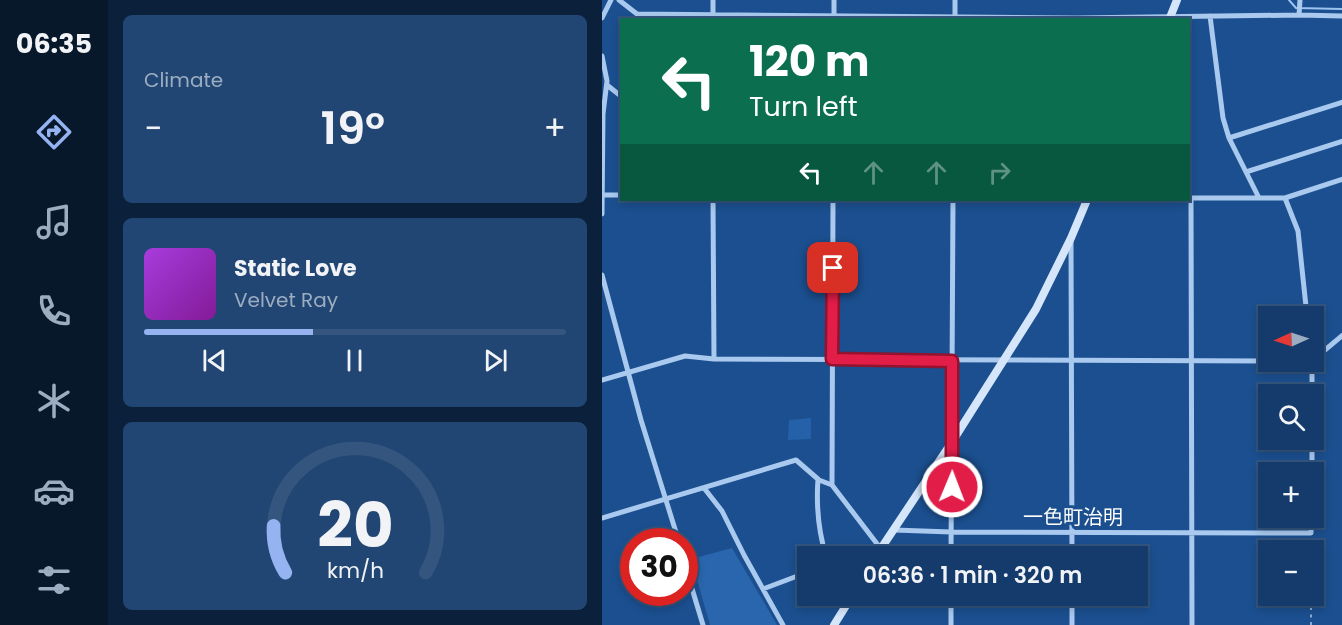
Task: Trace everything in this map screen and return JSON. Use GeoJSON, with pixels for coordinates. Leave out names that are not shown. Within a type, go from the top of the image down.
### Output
{"type":"FeatureCollection","features":[{"type":"Feature","properties":{"kind":"street"},"geometry":{"type":"LineString","coordinates":[[602,18],[611,0]]}},
{"type":"Feature","properties":{"kind":"street"},"geometry":{"type":"LineString","coordinates":[[619,0],[637,14],[713,17],[955,18],[955,0]]}},
{"type":"Feature","properties":{"kind":"street"},"geometry":{"type":"LineString","coordinates":[[713,0],[713,17]]}},
{"type":"Feature","properties":{"kind":"street"},"geometry":{"type":"LineString","coordinates":[[834,0],[834,17]]}},
{"type":"Feature","properties":{"kind":"street"},"geometry":{"type":"LineString","coordinates":[[1177,0],[1169,18],[1343,16]]}},
{"type":"Feature","properties":{"kind":"street"},"geometry":{"type":"LineString","coordinates":[[1299,15],[1300,0]]}},
{"type":"Feature","properties":{"kind":"street"},"geometry":{"type":"LineString","coordinates":[[1210,16],[1223,118],[1229,138],[1259,198]]}},
{"type":"Feature","properties":{"kind":"street"},"geometry":{"type":"LineString","coordinates":[[602,56],[605,82],[602,214]]}},
{"type":"Feature","properties":{"kind":"street"},"geometry":{"type":"LineString","coordinates":[[605,82],[620,95]]}},
{"type":"Feature","properties":{"kind":"street"},"geometry":{"type":"LineString","coordinates":[[1229,138],[1343,102]]}},
{"type":"Feature","properties":{"kind":"street"},"geometry":{"type":"LineString","coordinates":[[1246,172],[1343,141]]}},
{"type":"Feature","properties":{"kind":"street"},"geometry":{"type":"LineString","coordinates":[[1192,625],[1190,198],[1285,198],[1343,179]]}},
{"type":"Feature","properties":{"kind":"street"},"geometry":{"type":"LineString","coordinates":[[602,195],[620,195]]}},
{"type":"Feature","properties":{"kind":"street"},"geometry":{"type":"LineString","coordinates":[[1285,198],[1298,231],[1306,306]]}},
{"type":"Feature","properties":{"kind":"street"},"geometry":{"type":"LineString","coordinates":[[713,201],[714,359]]}},
{"type":"Feature","properties":{"kind":"street"},"geometry":{"type":"LineString","coordinates":[[832,485],[833,201]]}},
{"type":"Feature","properties":{"kind":"street"},"geometry":{"type":"LineString","coordinates":[[951,546],[953,201]]}},
{"type":"Feature","properties":{"kind":"street"},"geometry":{"type":"LineString","coordinates":[[883,546],[1036,309],[1087,201]]}},
{"type":"Feature","properties":{"kind":"street"},"geometry":{"type":"LineString","coordinates":[[1071,238],[1072,546]]}},
{"type":"Feature","properties":{"kind":"street"},"geometry":{"type":"LineString","coordinates":[[602,275],[628,372],[675,528]]}},
{"type":"Feature","properties":{"kind":"street"},"geometry":{"type":"LineString","coordinates":[[1324,351],[1343,335]]}},
{"type":"Feature","properties":{"kind":"street"},"geometry":{"type":"LineString","coordinates":[[602,380],[684,356],[714,359],[1258,361]]}},
{"type":"Feature","properties":{"kind":"street"},"geometry":{"type":"LineString","coordinates":[[602,518],[796,460],[818,479],[832,485],[873,546]]}},
{"type":"Feature","properties":{"kind":"street"},"geometry":{"type":"LineString","coordinates":[[818,479],[816,505],[824,546]]}},
{"type":"Feature","properties":{"kind":"street"},"geometry":{"type":"LineString","coordinates":[[704,488],[722,511],[783,625]]}},
{"type":"Feature","properties":{"kind":"street"},"geometry":{"type":"LineString","coordinates":[[894,530],[1311,533],[1311,528]]}},
{"type":"Feature","properties":{"kind":"street"},"geometry":{"type":"LineString","coordinates":[[763,589],[797,576]]}},
{"type":"Feature","properties":{"kind":"street"},"geometry":{"type":"LineString","coordinates":[[697,606],[703,625]]}},
{"type":"Feature","properties":{"kind":"street"},"geometry":{"type":"LineString","coordinates":[[834,625],[846,606]]}},
{"type":"Feature","properties":{"kind":"street"},"geometry":{"type":"LineString","coordinates":[[951,606],[951,625]]}},
{"type":"Feature","properties":{"kind":"street"},"geometry":{"type":"LineString","coordinates":[[1072,606],[1072,625]]}},
{"type":"Feature","properties":{"kind":"path"},"geometry":{"type":"LineString","coordinates":[[1311,533],[1311,540]]}},
{"type":"Feature","properties":{"kind":"path"},"geometry":{"type":"LineString","coordinates":[[1311,606],[1311,625]]}},
{"type":"Feature","properties":{"kind":"shaded area"},"geometry":{"type":"Polygon","coordinates":[[[811,418],[811,439],[788,440],[789,420],[811,418]]]}},
{"type":"Feature","properties":{"kind":"building"},"geometry":{"type":"Polygon","coordinates":[[[732,548],[777,625],[710,625],[698,583],[698,557],[732,548]]]}},
{"type":"Feature","properties":{"kind":"waterway"},"geometry":{"type":"LineString","coordinates":[[1289,0],[1296,8],[1343,9]]}},
{"type":"Feature","properties":{"kind":"district","name":"一色町治明"},"geometry":{"type":"Point","coordinates":[1073,517]}},
{"type":"Feature","properties":{"kind":"route"},"geometry":{"type":"LineString","coordinates":[[833,268],[832,359],[952,361],[952,487]]}}]}
